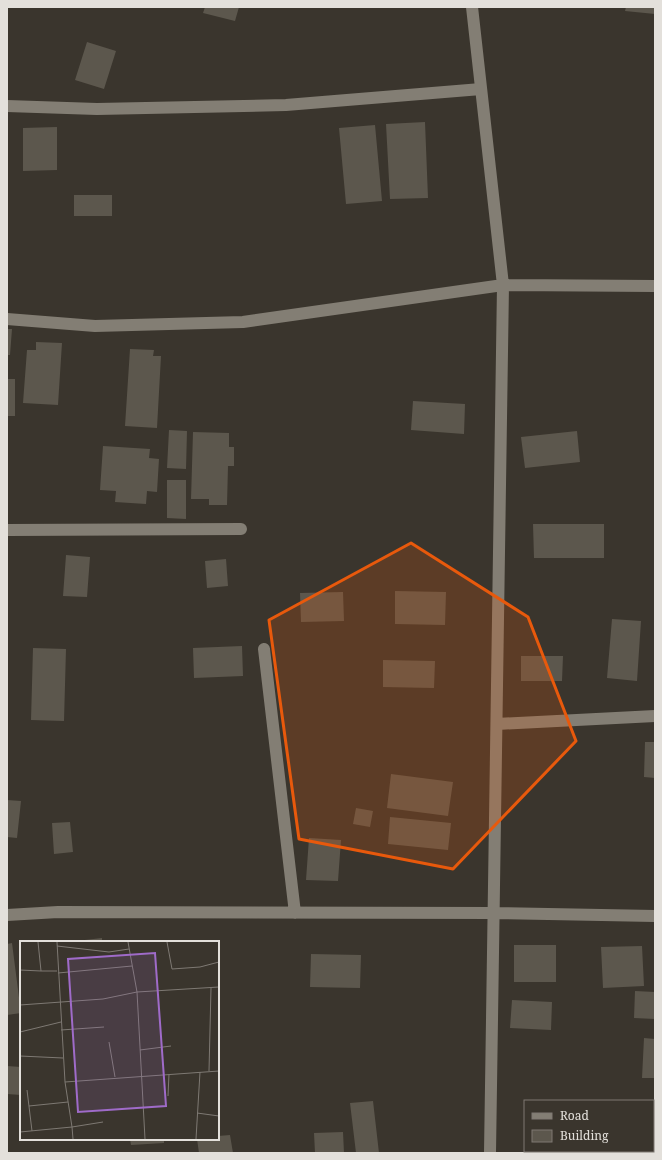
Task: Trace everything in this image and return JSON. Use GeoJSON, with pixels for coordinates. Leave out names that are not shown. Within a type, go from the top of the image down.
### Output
{"type":"FeatureCollection","features":[{"type":"Feature","properties":{"kind":"street"},"geometry":{"type":"LineString","coordinates":[[472,7],[503,284],[490,1153]]}},
{"type":"Feature","properties":{"kind":"street"},"geometry":{"type":"LineString","coordinates":[[7,106],[97,109],[286,105],[481,89]]}},
{"type":"Feature","properties":{"kind":"street"},"geometry":{"type":"LineString","coordinates":[[7,319],[95,326],[243,322],[503,284],[655,286]]}},
{"type":"Feature","properties":{"kind":"street"},"geometry":{"type":"LineString","coordinates":[[7,530],[241,529]]}},
{"type":"Feature","properties":{"kind":"street"},"geometry":{"type":"LineString","coordinates":[[264,649],[295,913]]}},
{"type":"Feature","properties":{"kind":"street"},"geometry":{"type":"LineString","coordinates":[[497,724],[655,716]]}},
{"type":"Feature","properties":{"kind":"street"},"geometry":{"type":"LineString","coordinates":[[7,915],[58,912],[494,913],[655,916]]}},
{"type":"Feature","properties":{"kind":"highlighted area"},"geometry":{"type":"Polygon","coordinates":[[[411,543],[528,617],[576,741],[453,869],[299,839],[269,620],[411,543]]]}},
{"type":"Feature","properties":{"kind":"building"},"geometry":{"type":"Polygon","coordinates":[[[205,7],[239,7],[235,21],[203,13],[205,7]]]}},
{"type":"Feature","properties":{"kind":"building"},"geometry":{"type":"Polygon","coordinates":[[[626,7],[655,7],[655,14],[625,11],[626,7]]]}},
{"type":"Feature","properties":{"kind":"building"},"geometry":{"type":"Polygon","coordinates":[[[87,42],[116,51],[104,89],[75,80],[87,42]]]}},
{"type":"Feature","properties":{"kind":"building"},"geometry":{"type":"Polygon","coordinates":[[[425,122],[428,198],[390,199],[386,124],[425,122]]]}},
{"type":"Feature","properties":{"kind":"building"},"geometry":{"type":"Polygon","coordinates":[[[375,125],[382,201],[346,204],[339,128],[375,125]]]}},
{"type":"Feature","properties":{"kind":"building"},"geometry":{"type":"Polygon","coordinates":[[[57,127],[57,170],[23,171],[23,128],[57,127]]]}},
{"type":"Feature","properties":{"kind":"building"},"geometry":{"type":"Polygon","coordinates":[[[74,195],[112,195],[112,216],[74,216],[74,195]]]}},
{"type":"Feature","properties":{"kind":"building"},"geometry":{"type":"Polygon","coordinates":[[[7,329],[12,329],[10,355],[7,355],[7,329]]]}},
{"type":"Feature","properties":{"kind":"building"},"geometry":{"type":"Polygon","coordinates":[[[36,342],[62,343],[58,405],[23,403],[27,350],[36,350],[36,342]]]}},
{"type":"Feature","properties":{"kind":"building"},"geometry":{"type":"Polygon","coordinates":[[[130,349],[154,350],[153,356],[161,356],[157,428],[125,426],[130,349]]]}},
{"type":"Feature","properties":{"kind":"building"},"geometry":{"type":"Polygon","coordinates":[[[7,379],[15,379],[15,416],[7,416],[7,379]]]}},
{"type":"Feature","properties":{"kind":"building"},"geometry":{"type":"Polygon","coordinates":[[[413,401],[465,404],[464,434],[411,430],[413,401]]]}},
{"type":"Feature","properties":{"kind":"building"},"geometry":{"type":"Polygon","coordinates":[[[169,430],[187,431],[186,469],[167,468],[169,430]]]}},
{"type":"Feature","properties":{"kind":"building"},"geometry":{"type":"Polygon","coordinates":[[[577,431],[580,462],[525,468],[521,437],[577,431]]]}},
{"type":"Feature","properties":{"kind":"building"},"geometry":{"type":"Polygon","coordinates":[[[193,432],[229,433],[229,447],[234,447],[234,466],[228,466],[227,505],[209,505],[209,499],[191,499],[193,432]]]}},
{"type":"Feature","properties":{"kind":"building"},"geometry":{"type":"Polygon","coordinates":[[[103,446],[150,449],[149,458],[159,459],[157,492],[147,491],[146,504],[115,502],[116,491],[100,490],[103,446]]]}},
{"type":"Feature","properties":{"kind":"building"},"geometry":{"type":"Polygon","coordinates":[[[167,480],[186,480],[186,519],[167,518],[167,480]]]}},
{"type":"Feature","properties":{"kind":"building"},"geometry":{"type":"Polygon","coordinates":[[[533,524],[604,524],[604,558],[534,558],[533,524]]]}},
{"type":"Feature","properties":{"kind":"building"},"geometry":{"type":"Polygon","coordinates":[[[66,555],[90,557],[87,597],[63,596],[66,555]]]}},
{"type":"Feature","properties":{"kind":"building"},"geometry":{"type":"Polygon","coordinates":[[[226,559],[228,586],[207,588],[205,561],[226,559]]]}},
{"type":"Feature","properties":{"kind":"building"},"geometry":{"type":"Polygon","coordinates":[[[395,591],[446,592],[445,625],[395,624],[395,591]]]}},
{"type":"Feature","properties":{"kind":"building"},"geometry":{"type":"Polygon","coordinates":[[[343,592],[344,621],[301,622],[300,593],[343,592]]]}},
{"type":"Feature","properties":{"kind":"building"},"geometry":{"type":"Polygon","coordinates":[[[612,619],[641,621],[637,681],[607,678],[612,619]]]}},
{"type":"Feature","properties":{"kind":"building"},"geometry":{"type":"Polygon","coordinates":[[[242,646],[243,676],[194,678],[193,648],[242,646]]]}},
{"type":"Feature","properties":{"kind":"building"},"geometry":{"type":"Polygon","coordinates":[[[33,648],[66,649],[64,721],[31,720],[33,648]]]}},
{"type":"Feature","properties":{"kind":"building"},"geometry":{"type":"Polygon","coordinates":[[[521,656],[563,656],[562,681],[521,681],[521,656]]]}},
{"type":"Feature","properties":{"kind":"building"},"geometry":{"type":"Polygon","coordinates":[[[383,660],[435,661],[434,688],[383,687],[383,660]]]}},
{"type":"Feature","properties":{"kind":"building"},"geometry":{"type":"Polygon","coordinates":[[[645,742],[655,742],[655,778],[644,777],[645,742]]]}},
{"type":"Feature","properties":{"kind":"building"},"geometry":{"type":"Polygon","coordinates":[[[391,774],[453,782],[448,816],[387,808],[391,774]]]}},
{"type":"Feature","properties":{"kind":"building"},"geometry":{"type":"Polygon","coordinates":[[[7,800],[21,801],[17,838],[7,837],[7,800]]]}},
{"type":"Feature","properties":{"kind":"building"},"geometry":{"type":"Polygon","coordinates":[[[356,808],[373,811],[370,827],[353,824],[356,808]]]}},
{"type":"Feature","properties":{"kind":"building"},"geometry":{"type":"Polygon","coordinates":[[[390,817],[451,823],[448,850],[388,844],[390,817]]]}},
{"type":"Feature","properties":{"kind":"building"},"geometry":{"type":"Polygon","coordinates":[[[70,822],[73,852],[54,854],[52,823],[70,822]]]}},
{"type":"Feature","properties":{"kind":"building"},"geometry":{"type":"Polygon","coordinates":[[[309,838],[341,840],[338,881],[306,880],[309,838]]]}},
{"type":"Feature","properties":{"kind":"building"},"geometry":{"type":"Polygon","coordinates":[[[102,938],[102,941],[76,941],[102,938]]]}},
{"type":"Feature","properties":{"kind":"building"},"geometry":{"type":"Polygon","coordinates":[[[12,943],[20,1013],[7,1015],[7,944],[12,943]]]}},
{"type":"Feature","properties":{"kind":"building"},"geometry":{"type":"Polygon","coordinates":[[[514,945],[556,945],[556,982],[514,982],[514,945]]]}},
{"type":"Feature","properties":{"kind":"building"},"geometry":{"type":"Polygon","coordinates":[[[642,946],[644,986],[603,988],[601,947],[642,946]]]}},
{"type":"Feature","properties":{"kind":"building"},"geometry":{"type":"Polygon","coordinates":[[[311,954],[361,955],[360,988],[310,987],[311,954]]]}},
{"type":"Feature","properties":{"kind":"building"},"geometry":{"type":"Polygon","coordinates":[[[635,991],[655,992],[655,1019],[634,1018],[635,991]]]}},
{"type":"Feature","properties":{"kind":"building"},"geometry":{"type":"Polygon","coordinates":[[[512,1000],[552,1002],[551,1030],[510,1028],[512,1000]]]}},
{"type":"Feature","properties":{"kind":"building"},"geometry":{"type":"Polygon","coordinates":[[[644,1038],[655,1039],[655,1078],[642,1078],[644,1038]]]}},
{"type":"Feature","properties":{"kind":"building"},"geometry":{"type":"Polygon","coordinates":[[[7,1066],[20,1067],[20,1095],[7,1094],[7,1066]]]}},
{"type":"Feature","properties":{"kind":"building"},"geometry":{"type":"Polygon","coordinates":[[[373,1101],[379,1153],[356,1153],[350,1103],[373,1101]]]}},
{"type":"Feature","properties":{"kind":"building"},"geometry":{"type":"Polygon","coordinates":[[[343,1132],[344,1153],[315,1153],[314,1133],[343,1132]]]}},
{"type":"Feature","properties":{"kind":"building"},"geometry":{"type":"Polygon","coordinates":[[[230,1135],[233,1153],[199,1153],[197,1140],[219,1140],[219,1136],[230,1135]]]}},
{"type":"Feature","properties":{"kind":"building"},"geometry":{"type":"Polygon","coordinates":[[[130,1140],[164,1140],[164,1143],[131,1145],[130,1140]]]}}]}
